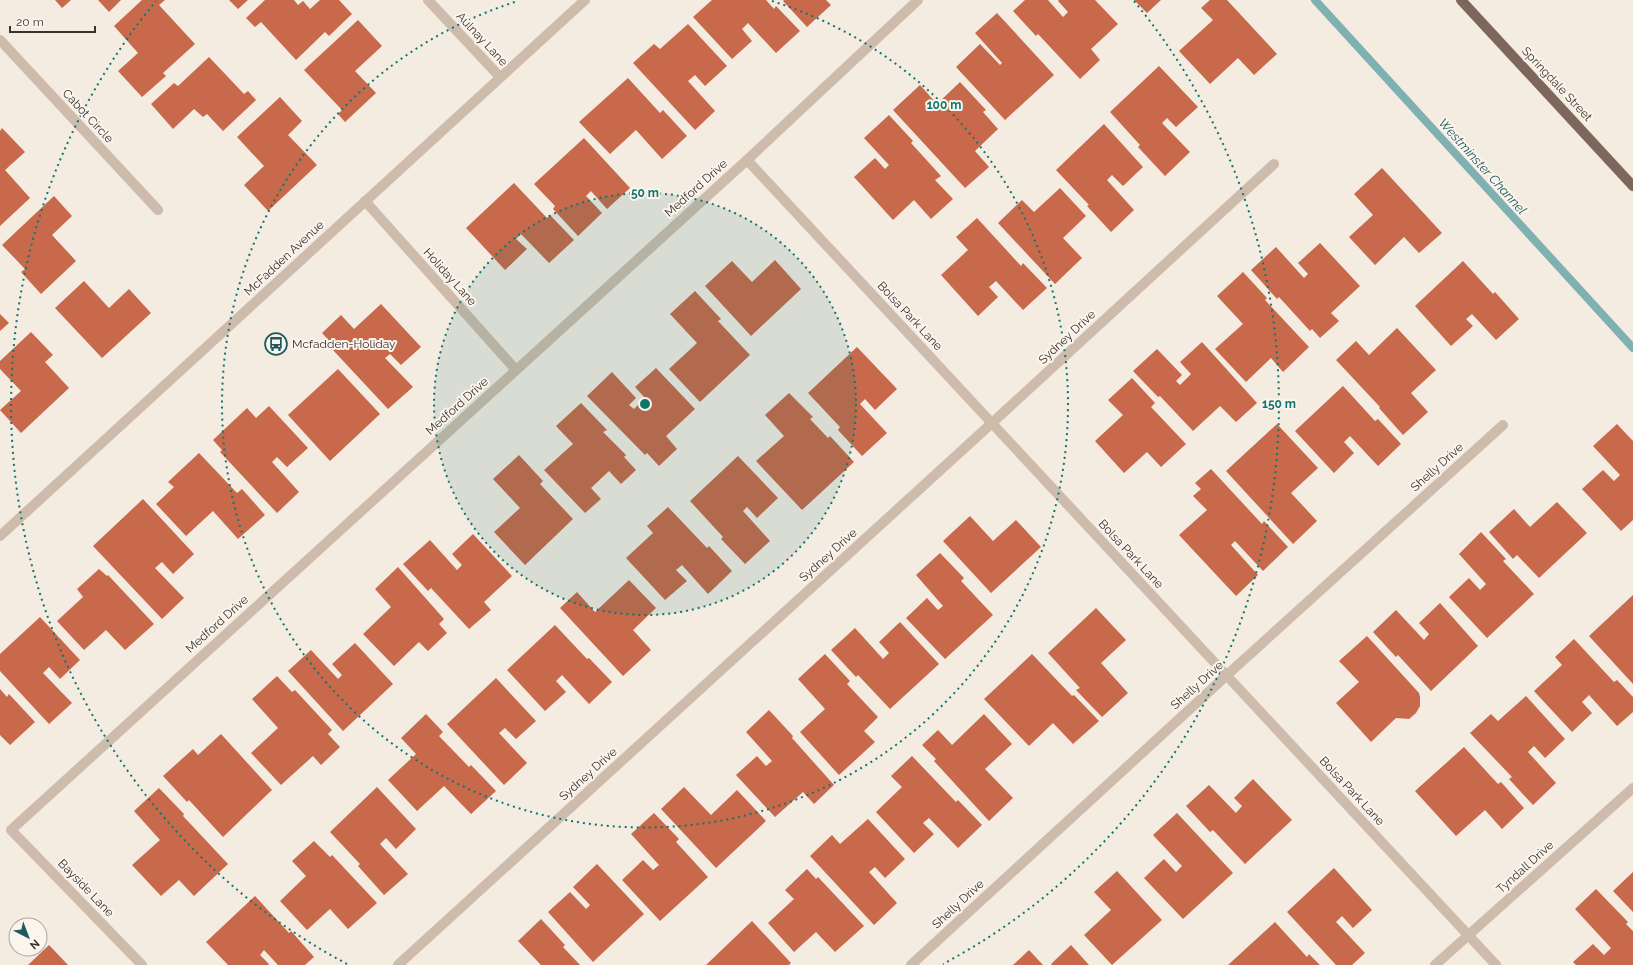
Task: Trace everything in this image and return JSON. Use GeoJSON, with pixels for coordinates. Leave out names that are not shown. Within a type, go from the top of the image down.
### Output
{"type":"FeatureCollection","features":[{"type":"Feature","properties":{"kind":"main road","name":"Springdale Street"},"geometry":{"type":"LineString","coordinates":[[1461,0],[1632,184]]}},
{"type":"Feature","properties":{"kind":"street","name":"Aulnay Lane"},"geometry":{"type":"LineString","coordinates":[[428,0],[500,78]]}},
{"type":"Feature","properties":{"kind":"street","name":"McFadden Avenue"},"geometry":{"type":"LineString","coordinates":[[0,536],[585,0]]}},
{"type":"Feature","properties":{"kind":"street","name":"Medford Drive"},"geometry":{"type":"LineString","coordinates":[[11,830],[747,160],[918,0]]}},
{"type":"Feature","properties":{"kind":"street","name":"Cabot Circle"},"geometry":{"type":"LineString","coordinates":[[0,40],[158,210]]}},
{"type":"Feature","properties":{"kind":"street","name":"Bolsa Park Lane"},"geometry":{"type":"LineString","coordinates":[[747,160],[1496,965]]}},
{"type":"Feature","properties":{"kind":"street","name":"Sydney Drive"},"geometry":{"type":"LineString","coordinates":[[398,965],[1274,164]]}},
{"type":"Feature","properties":{"kind":"street","name":"Holiday Lane"},"geometry":{"type":"LineString","coordinates":[[365,201],[516,370]]}},
{"type":"Feature","properties":{"kind":"street","name":"Shelly Drive"},"geometry":{"type":"LineString","coordinates":[[911,965],[1227,675],[1503,425]]}},
{"type":"Feature","properties":{"kind":"street","name":"Tyndall Drive"},"geometry":{"type":"LineString","coordinates":[[1435,965],[1633,788]]}},
{"type":"Feature","properties":{"kind":"street","name":"Bayside Lane"},"geometry":{"type":"LineString","coordinates":[[11,830],[142,965]]}},
{"type":"Feature","properties":{"kind":"building"},"geometry":{"type":"Polygon","coordinates":[[[55,0],[71,0],[62,8],[55,0]]]}},
{"type":"Feature","properties":{"kind":"building"},"geometry":{"type":"Polygon","coordinates":[[[98,0],[121,0],[109,12],[98,0]]]}},
{"type":"Feature","properties":{"kind":"building"},"geometry":{"type":"Polygon","coordinates":[[[142,0],[165,0],[159,5],[195,44],[163,73],[166,76],[142,97],[118,71],[138,53],[114,26],[142,0]]]}},
{"type":"Feature","properties":{"kind":"building"},"geometry":{"type":"Polygon","coordinates":[[[229,0],[248,0],[238,9],[229,0]]]}},
{"type":"Feature","properties":{"kind":"building"},"geometry":{"type":"Polygon","coordinates":[[[265,0],[294,0],[298,5],[303,1],[310,9],[320,0],[339,0],[352,14],[329,36],[325,32],[296,60],[261,22],[255,27],[246,18],[265,0]]]}},
{"type":"Feature","properties":{"kind":"building"},"geometry":{"type":"Polygon","coordinates":[[[712,0],[766,0],[774,9],[776,6],[800,31],[776,53],[748,23],[742,29],[752,41],[732,59],[693,17],[712,0]]]}},
{"type":"Feature","properties":{"kind":"building"},"geometry":{"type":"Polygon","coordinates":[[[826,0],[831,5],[807,27],[783,1],[826,0]]]}},
{"type":"Feature","properties":{"kind":"building"},"geometry":{"type":"Polygon","coordinates":[[[1025,0],[1048,0],[1063,17],[1068,12],[1058,1],[1059,0],[1095,0],[1118,24],[1091,49],[1100,60],[1080,79],[1038,34],[1036,36],[1013,11],[1025,0]]]}},
{"type":"Feature","properties":{"kind":"building"},"geometry":{"type":"Polygon","coordinates":[[[1134,0],[1161,0],[1147,13],[1134,0]]]}},
{"type":"Feature","properties":{"kind":"building"},"geometry":{"type":"Polygon","coordinates":[[[1210,0],[1227,0],[1277,54],[1254,75],[1238,58],[1210,84],[1179,51],[1213,20],[1201,8],[1210,0]]]}},
{"type":"Feature","properties":{"kind":"building"},"geometry":{"type":"Polygon","coordinates":[[[997,13],[1054,75],[1005,120],[956,67],[980,44],[1000,65],[1002,63],[975,33],[997,13]]]}},
{"type":"Feature","properties":{"kind":"building"},"geometry":{"type":"Polygon","coordinates":[[[358,20],[382,46],[355,71],[376,93],[345,122],[338,114],[342,110],[304,70],[358,20]]]}},
{"type":"Feature","properties":{"kind":"building"},"geometry":{"type":"Polygon","coordinates":[[[688,24],[727,66],[705,86],[695,75],[688,81],[715,111],[695,130],[633,63],[654,44],[660,49],[688,24]]]}},
{"type":"Feature","properties":{"kind":"building"},"geometry":{"type":"Polygon","coordinates":[[[209,57],[244,94],[248,91],[256,100],[223,131],[207,114],[203,117],[194,109],[173,129],[151,104],[174,83],[178,86],[209,57]]]}},
{"type":"Feature","properties":{"kind":"building"},"geometry":{"type":"Polygon","coordinates":[[[1159,66],[1198,107],[1176,127],[1167,118],[1162,123],[1190,152],[1165,176],[1138,147],[1140,145],[1110,112],[1159,66]]]}},
{"type":"Feature","properties":{"kind":"building"},"geometry":{"type":"Polygon","coordinates":[[[628,78],[660,113],[663,110],[687,136],[662,159],[636,130],[610,154],[579,122],[628,78]]]}},
{"type":"Feature","properties":{"kind":"building"},"geometry":{"type":"Polygon","coordinates":[[[960,82],[986,110],[983,112],[998,129],[975,151],[989,167],[965,188],[893,110],[920,85],[937,104],[960,82]]]}},
{"type":"Feature","properties":{"kind":"building"},"geometry":{"type":"Polygon","coordinates":[[[280,97],[302,121],[288,135],[317,165],[268,211],[244,185],[264,166],[237,137],[280,97]]]}},
{"type":"Feature","properties":{"kind":"building"},"geometry":{"type":"Polygon","coordinates":[[[889,115],[913,141],[911,143],[941,176],[935,180],[953,199],[931,219],[914,200],[893,220],[854,177],[875,158],[885,169],[889,165],[864,138],[889,115]]]}},
{"type":"Feature","properties":{"kind":"building"},"geometry":{"type":"Polygon","coordinates":[[[1104,124],[1143,167],[1123,186],[1112,175],[1107,180],[1134,210],[1111,232],[1087,206],[1089,205],[1056,170],[1104,124]]]}},
{"type":"Feature","properties":{"kind":"building"},"geometry":{"type":"Polygon","coordinates":[[[2,128],[25,152],[5,170],[30,198],[0,226],[0,131],[2,128]]]}},
{"type":"Feature","properties":{"kind":"building"},"geometry":{"type":"Polygon","coordinates":[[[584,138],[630,188],[607,209],[591,191],[586,196],[602,213],[578,236],[553,209],[555,206],[534,184],[584,138]]]}},
{"type":"Feature","properties":{"kind":"building"},"geometry":{"type":"Polygon","coordinates":[[[1382,168],[1442,233],[1419,253],[1404,237],[1375,265],[1349,237],[1373,215],[1354,194],[1382,168]]]}},
{"type":"Feature","properties":{"kind":"building"},"geometry":{"type":"Polygon","coordinates":[[[514,183],[547,218],[550,215],[574,240],[549,263],[521,234],[516,239],[527,249],[505,270],[466,228],[514,183]]]}},
{"type":"Feature","properties":{"kind":"building"},"geometry":{"type":"Polygon","coordinates":[[[1060,188],[1086,216],[1063,238],[1082,258],[1055,284],[998,223],[1022,200],[1034,212],[1060,188]]]}},
{"type":"Feature","properties":{"kind":"building"},"geometry":{"type":"Polygon","coordinates":[[[54,196],[72,216],[52,235],[76,261],[41,294],[21,272],[25,269],[2,245],[54,196]]]}},
{"type":"Feature","properties":{"kind":"building"},"geometry":{"type":"Polygon","coordinates":[[[977,218],[1021,266],[1023,263],[1047,288],[1023,310],[996,281],[989,287],[998,297],[978,316],[941,275],[968,250],[956,237],[977,218]]]}},
{"type":"Feature","properties":{"kind":"building"},"geometry":{"type":"Polygon","coordinates":[[[1320,243],[1360,286],[1331,313],[1339,321],[1320,338],[1312,329],[1310,331],[1279,297],[1277,299],[1251,270],[1276,247],[1304,278],[1308,274],[1298,263],[1320,243]]]}},
{"type":"Feature","properties":{"kind":"building"},"geometry":{"type":"Polygon","coordinates":[[[775,260],[801,289],[751,336],[705,286],[732,261],[752,282],[775,260]]]}},
{"type":"Feature","properties":{"kind":"building"},"geometry":{"type":"Polygon","coordinates":[[[1463,261],[1493,294],[1495,292],[1519,319],[1496,340],[1472,314],[1466,319],[1473,326],[1451,346],[1415,306],[1463,261]]]}},
{"type":"Feature","properties":{"kind":"building"},"geometry":{"type":"Polygon","coordinates":[[[1243,272],[1267,298],[1265,300],[1309,347],[1283,372],[1271,358],[1246,382],[1215,349],[1243,324],[1217,296],[1243,272]]]}},
{"type":"Feature","properties":{"kind":"building"},"geometry":{"type":"Polygon","coordinates":[[[84,281],[109,308],[129,289],[151,313],[102,358],[55,308],[84,281]]]}},
{"type":"Feature","properties":{"kind":"building"},"geometry":{"type":"Polygon","coordinates":[[[695,291],[721,319],[718,321],[750,355],[700,402],[669,369],[697,343],[670,314],[695,291]]]}},
{"type":"Feature","properties":{"kind":"building"},"geometry":{"type":"Polygon","coordinates":[[[381,304],[421,347],[401,365],[390,354],[385,358],[413,387],[388,409],[332,349],[335,347],[322,333],[341,315],[354,329],[381,304]]]}},
{"type":"Feature","properties":{"kind":"building"},"geometry":{"type":"Polygon","coordinates":[[[0,314],[9,323],[0,331],[0,314]]]}},
{"type":"Feature","properties":{"kind":"building"},"geometry":{"type":"Polygon","coordinates":[[[1397,328],[1436,370],[1411,393],[1428,412],[1403,435],[1379,408],[1380,407],[1336,360],[1356,341],[1369,355],[1397,328]]]}},
{"type":"Feature","properties":{"kind":"building"},"geometry":{"type":"Polygon","coordinates":[[[31,332],[53,355],[45,362],[69,388],[21,433],[0,410],[21,391],[0,369],[0,361],[31,332]]]}},
{"type":"Feature","properties":{"kind":"building"},"geometry":{"type":"Polygon","coordinates":[[[1202,342],[1257,403],[1236,422],[1220,406],[1193,431],[1160,396],[1158,397],[1133,371],[1157,349],[1182,375],[1176,381],[1180,385],[1191,374],[1180,362],[1202,342]]]}},
{"type":"Feature","properties":{"kind":"building"},"geometry":{"type":"Polygon","coordinates":[[[857,347],[897,389],[875,410],[865,399],[860,404],[887,433],[862,456],[838,430],[840,427],[808,393],[857,347]]]}},
{"type":"Feature","properties":{"kind":"building"},"geometry":{"type":"Polygon","coordinates":[[[656,368],[695,409],[666,436],[677,449],[659,466],[647,453],[645,455],[587,396],[612,372],[636,398],[629,405],[634,409],[645,398],[635,387],[656,368]]]}},
{"type":"Feature","properties":{"kind":"building"},"geometry":{"type":"Polygon","coordinates":[[[338,369],[380,414],[330,461],[288,415],[338,369]]]}},
{"type":"Feature","properties":{"kind":"building"},"geometry":{"type":"Polygon","coordinates":[[[1132,378],[1155,403],[1151,407],[1186,444],[1161,467],[1147,452],[1124,473],[1095,441],[1123,415],[1108,400],[1132,378]]]}},
{"type":"Feature","properties":{"kind":"building"},"geometry":{"type":"Polygon","coordinates":[[[1343,386],[1375,421],[1378,419],[1401,444],[1378,466],[1350,436],[1344,442],[1354,453],[1334,473],[1295,431],[1343,386]]]}},
{"type":"Feature","properties":{"kind":"building"},"geometry":{"type":"Polygon","coordinates":[[[789,393],[813,417],[810,419],[828,438],[830,436],[854,462],[802,510],[756,461],[784,436],[765,415],[789,393]]]}},
{"type":"Feature","properties":{"kind":"building"},"geometry":{"type":"Polygon","coordinates":[[[581,403],[607,430],[603,432],[626,455],[624,457],[636,470],[621,484],[609,471],[591,488],[601,499],[585,513],[544,470],[573,444],[556,426],[581,403]]]}},
{"type":"Feature","properties":{"kind":"building"},"geometry":{"type":"Polygon","coordinates":[[[269,406],[308,448],[287,467],[277,457],[272,462],[299,492],[277,513],[220,452],[222,450],[213,440],[247,408],[256,418],[269,406]]]}},
{"type":"Feature","properties":{"kind":"building"},"geometry":{"type":"Polygon","coordinates":[[[1277,424],[1318,468],[1291,493],[1317,521],[1293,544],[1226,471],[1277,424]]]}},
{"type":"Feature","properties":{"kind":"building"},"geometry":{"type":"Polygon","coordinates":[[[1617,424],[1633,441],[1633,520],[1621,531],[1582,489],[1603,470],[1614,481],[1620,475],[1593,446],[1617,424]]]}},
{"type":"Feature","properties":{"kind":"building"},"geometry":{"type":"Polygon","coordinates":[[[199,453],[237,493],[242,489],[265,515],[238,539],[213,511],[186,536],[156,504],[174,487],[168,482],[199,453]]]}},
{"type":"Feature","properties":{"kind":"building"},"geometry":{"type":"Polygon","coordinates":[[[519,455],[543,481],[540,484],[573,519],[525,565],[494,532],[520,508],[493,479],[519,455]]]}},
{"type":"Feature","properties":{"kind":"building"},"geometry":{"type":"Polygon","coordinates":[[[738,456],[778,498],[757,518],[747,507],[743,511],[770,541],[745,564],[721,539],[723,537],[690,501],[738,456]]]}},
{"type":"Feature","properties":{"kind":"building"},"geometry":{"type":"Polygon","coordinates":[[[1211,469],[1262,524],[1264,521],[1288,547],[1263,571],[1235,541],[1231,545],[1258,575],[1236,596],[1179,535],[1207,510],[1193,496],[1201,489],[1195,483],[1211,469]]]}},
{"type":"Feature","properties":{"kind":"building"},"geometry":{"type":"Polygon","coordinates":[[[143,499],[194,554],[173,574],[162,562],[155,568],[184,598],[162,619],[93,546],[143,499]]]}},
{"type":"Feature","properties":{"kind":"building"},"geometry":{"type":"Polygon","coordinates":[[[1557,502],[1587,533],[1539,578],[1517,555],[1513,559],[1489,532],[1514,509],[1530,527],[1557,502]]]}},
{"type":"Feature","properties":{"kind":"building"},"geometry":{"type":"Polygon","coordinates":[[[668,507],[707,548],[709,546],[732,571],[708,594],[682,565],[676,570],[687,581],[665,600],[626,558],[653,533],[647,526],[668,507]]]}},
{"type":"Feature","properties":{"kind":"building"},"geometry":{"type":"Polygon","coordinates":[[[970,516],[993,541],[1016,520],[1041,547],[991,593],[943,541],[970,516]]]}},
{"type":"Feature","properties":{"kind":"building"},"geometry":{"type":"Polygon","coordinates":[[[1481,532],[1506,559],[1503,561],[1534,594],[1487,638],[1449,597],[1469,578],[1480,590],[1486,584],[1459,554],[1481,532]]]}},
{"type":"Feature","properties":{"kind":"building"},"geometry":{"type":"Polygon","coordinates":[[[473,534],[512,576],[484,602],[491,610],[469,629],[431,588],[428,591],[403,564],[430,540],[457,570],[462,565],[452,554],[473,534]]]}},
{"type":"Feature","properties":{"kind":"building"},"geometry":{"type":"Polygon","coordinates":[[[940,553],[964,578],[961,581],[993,615],[945,659],[906,618],[927,598],[938,610],[943,606],[916,575],[940,553]]]}},
{"type":"Feature","properties":{"kind":"building"},"geometry":{"type":"Polygon","coordinates":[[[398,567],[444,619],[439,624],[447,633],[428,651],[419,642],[394,666],[363,634],[391,607],[375,589],[398,567]]]}},
{"type":"Feature","properties":{"kind":"building"},"geometry":{"type":"Polygon","coordinates":[[[99,569],[107,576],[108,575],[154,624],[125,650],[106,630],[84,650],[57,621],[83,597],[77,589],[99,569]]]}},
{"type":"Feature","properties":{"kind":"building"},"geometry":{"type":"Polygon","coordinates":[[[629,580],[656,608],[633,630],[651,650],[623,676],[560,608],[577,592],[595,612],[629,580]]]}},
{"type":"Feature","properties":{"kind":"building"},"geometry":{"type":"Polygon","coordinates":[[[1633,595],[1633,684],[1589,636],[1633,595]]]}},
{"type":"Feature","properties":{"kind":"building"},"geometry":{"type":"Polygon","coordinates":[[[1440,603],[1478,646],[1431,691],[1398,655],[1396,657],[1373,632],[1396,610],[1424,640],[1429,634],[1419,623],[1440,603]]]}},
{"type":"Feature","properties":{"kind":"building"},"geometry":{"type":"Polygon","coordinates":[[[1096,608],[1126,640],[1101,663],[1128,693],[1102,717],[1076,690],[1080,688],[1048,653],[1096,608]]]}},
{"type":"Feature","properties":{"kind":"building"},"geometry":{"type":"Polygon","coordinates":[[[40,617],[80,660],[60,679],[49,667],[43,673],[72,703],[49,724],[0,671],[0,654],[40,617]]]}},
{"type":"Feature","properties":{"kind":"building"},"geometry":{"type":"Polygon","coordinates":[[[900,622],[939,664],[890,709],[858,675],[856,677],[831,650],[855,628],[883,659],[889,653],[879,642],[900,622]]]}},
{"type":"Feature","properties":{"kind":"building"},"geometry":{"type":"Polygon","coordinates":[[[555,625],[587,659],[589,658],[612,682],[589,704],[562,675],[556,681],[566,692],[545,711],[507,670],[555,625]]]}},
{"type":"Feature","properties":{"kind":"building"},"geometry":{"type":"Polygon","coordinates":[[[1367,636],[1419,693],[1420,697],[1420,706],[1416,713],[1409,719],[1396,718],[1371,742],[1336,703],[1359,682],[1339,661],[1367,636]]]}},
{"type":"Feature","properties":{"kind":"building"},"geometry":{"type":"Polygon","coordinates":[[[1574,639],[1614,682],[1617,680],[1633,697],[1633,712],[1617,726],[1589,695],[1582,702],[1592,713],[1572,732],[1534,691],[1562,665],[1555,657],[1574,639]]]}},
{"type":"Feature","properties":{"kind":"building"},"geometry":{"type":"Polygon","coordinates":[[[355,643],[393,684],[343,731],[288,671],[311,650],[338,679],[342,675],[332,664],[355,643]]]}},
{"type":"Feature","properties":{"kind":"building"},"geometry":{"type":"Polygon","coordinates":[[[825,654],[850,681],[847,684],[878,717],[864,731],[875,742],[839,775],[800,732],[825,709],[798,679],[825,654]]]}},
{"type":"Feature","properties":{"kind":"building"},"geometry":{"type":"Polygon","coordinates":[[[1032,654],[1072,696],[1074,695],[1099,721],[1073,744],[1053,723],[1029,746],[984,699],[1032,654]]]}},
{"type":"Feature","properties":{"kind":"building"},"geometry":{"type":"Polygon","coordinates":[[[277,676],[292,692],[295,690],[332,730],[328,734],[340,747],[321,765],[313,756],[281,785],[251,753],[278,728],[252,699],[277,676]]]}},
{"type":"Feature","properties":{"kind":"building"},"geometry":{"type":"Polygon","coordinates":[[[496,678],[536,721],[516,739],[505,728],[499,733],[527,763],[504,785],[447,724],[496,678]]]}},
{"type":"Feature","properties":{"kind":"building"},"geometry":{"type":"Polygon","coordinates":[[[0,689],[7,697],[9,694],[35,722],[10,745],[0,735],[0,689]]]}},
{"type":"Feature","properties":{"kind":"building"},"geometry":{"type":"Polygon","coordinates":[[[1526,696],[1565,739],[1545,758],[1534,746],[1528,752],[1556,783],[1533,805],[1509,779],[1512,777],[1470,733],[1491,714],[1498,721],[1526,696]]]}},
{"type":"Feature","properties":{"kind":"building"},"geometry":{"type":"Polygon","coordinates":[[[769,710],[834,785],[814,804],[803,792],[775,817],[736,775],[757,756],[766,766],[772,761],[746,732],[769,710]]]}},
{"type":"Feature","properties":{"kind":"building"},"geometry":{"type":"Polygon","coordinates":[[[426,714],[443,732],[439,736],[469,767],[471,765],[496,791],[471,814],[444,786],[417,811],[388,780],[416,754],[401,738],[426,714]]]}},
{"type":"Feature","properties":{"kind":"building"},"geometry":{"type":"Polygon","coordinates":[[[984,714],[1012,744],[985,769],[1013,798],[989,821],[934,761],[936,759],[922,745],[938,730],[952,745],[984,714]]]}},
{"type":"Feature","properties":{"kind":"building"},"geometry":{"type":"Polygon","coordinates":[[[221,734],[272,790],[223,837],[189,800],[187,802],[163,776],[193,749],[198,755],[221,734]]]}},
{"type":"Feature","properties":{"kind":"building"},"geometry":{"type":"Polygon","coordinates":[[[1464,747],[1498,784],[1501,782],[1524,808],[1502,829],[1485,810],[1456,836],[1415,791],[1464,747]]]}},
{"type":"Feature","properties":{"kind":"building"},"geometry":{"type":"Polygon","coordinates":[[[912,756],[956,802],[958,800],[982,825],[958,848],[929,818],[923,823],[934,834],[914,853],[876,812],[902,787],[891,776],[912,756]]]}},
{"type":"Feature","properties":{"kind":"building"},"geometry":{"type":"Polygon","coordinates":[[[1253,779],[1292,820],[1245,864],[1213,830],[1210,832],[1186,806],[1209,785],[1236,813],[1242,806],[1234,798],[1253,779]]]}},
{"type":"Feature","properties":{"kind":"building"},"geometry":{"type":"Polygon","coordinates":[[[377,787],[416,829],[396,849],[386,838],[380,844],[408,874],[384,895],[358,866],[360,864],[330,832],[377,787]]]}},
{"type":"Feature","properties":{"kind":"building"},"geometry":{"type":"Polygon","coordinates":[[[684,787],[711,815],[737,790],[766,821],[716,868],[661,809],[684,787]]]}},
{"type":"Feature","properties":{"kind":"building"},"geometry":{"type":"Polygon","coordinates":[[[159,788],[228,864],[194,896],[179,880],[161,896],[132,865],[160,840],[134,811],[159,788]]]}},
{"type":"Feature","properties":{"kind":"building"},"geometry":{"type":"Polygon","coordinates":[[[654,813],[679,839],[676,842],[708,877],[660,921],[622,880],[643,860],[653,870],[659,865],[631,834],[654,813]]]}},
{"type":"Feature","properties":{"kind":"building"},"geometry":{"type":"Polygon","coordinates":[[[1177,813],[1233,873],[1183,919],[1144,878],[1164,859],[1176,872],[1182,866],[1153,835],[1177,813]]]}},
{"type":"Feature","properties":{"kind":"building"},"geometry":{"type":"Polygon","coordinates":[[[868,819],[905,859],[885,878],[875,867],[869,872],[897,903],[874,925],[810,856],[832,835],[840,844],[868,819]]]}},
{"type":"Feature","properties":{"kind":"building"},"geometry":{"type":"Polygon","coordinates":[[[314,841],[330,857],[332,855],[377,903],[348,929],[330,909],[307,930],[280,901],[306,876],[292,861],[314,841]]]}},
{"type":"Feature","properties":{"kind":"building"},"geometry":{"type":"Polygon","coordinates":[[[597,864],[644,914],[593,962],[548,912],[570,892],[586,909],[590,905],[573,887],[597,864]]]}},
{"type":"Feature","properties":{"kind":"building"},"geometry":{"type":"Polygon","coordinates":[[[1334,868],[1372,910],[1353,928],[1342,916],[1336,922],[1365,953],[1352,965],[1336,965],[1287,912],[1334,868]]]}},
{"type":"Feature","properties":{"kind":"building"},"geometry":{"type":"Polygon","coordinates":[[[807,869],[816,879],[818,877],[864,926],[835,952],[816,932],[794,952],[768,923],[794,899],[785,890],[807,869]]]}},
{"type":"Feature","properties":{"kind":"building"},"geometry":{"type":"Polygon","coordinates":[[[1117,871],[1162,920],[1112,965],[1084,935],[1111,910],[1094,892],[1117,871]]]}},
{"type":"Feature","properties":{"kind":"building"},"geometry":{"type":"Polygon","coordinates":[[[1633,872],[1633,912],[1613,891],[1633,872]]]}},
{"type":"Feature","properties":{"kind":"building"},"geometry":{"type":"Polygon","coordinates":[[[1596,889],[1628,922],[1626,924],[1633,931],[1633,965],[1576,965],[1573,962],[1593,944],[1604,955],[1611,948],[1575,909],[1596,889]]]}},
{"type":"Feature","properties":{"kind":"building"},"geometry":{"type":"Polygon","coordinates":[[[255,896],[289,933],[291,931],[314,957],[305,965],[278,965],[264,950],[260,955],[269,964],[268,965],[228,965],[206,942],[255,896]]]}},
{"type":"Feature","properties":{"kind":"building"},"geometry":{"type":"Polygon","coordinates":[[[541,919],[565,945],[563,947],[580,965],[541,965],[518,941],[541,919]]]}},
{"type":"Feature","properties":{"kind":"building"},"geometry":{"type":"Polygon","coordinates":[[[752,921],[791,963],[789,965],[706,965],[752,921]]]}},
{"type":"Feature","properties":{"kind":"building"},"geometry":{"type":"Polygon","coordinates":[[[1275,922],[1307,957],[1309,954],[1320,965],[1228,965],[1275,922]]]}},
{"type":"Feature","properties":{"kind":"building"},"geometry":{"type":"Polygon","coordinates":[[[49,945],[68,965],[28,965],[36,957],[48,957],[49,945]]]}},
{"type":"Feature","properties":{"kind":"building"},"geometry":{"type":"Polygon","coordinates":[[[1071,945],[1089,965],[1051,964],[1071,945]]]}},
{"type":"Feature","properties":{"kind":"building"},"geometry":{"type":"Polygon","coordinates":[[[1029,950],[1043,965],[1013,965],[1029,950]]]}},
{"type":"Feature","properties":{"kind":"waterway","name":"Westminster Channel"},"geometry":{"type":"LineString","coordinates":[[1315,0],[1633,348]]}},
{"type":"Feature","properties":{"kind":"place","name":"Mcfadden-Holiday"},"geometry":{"type":"Point","coordinates":[276,344]}}]}
